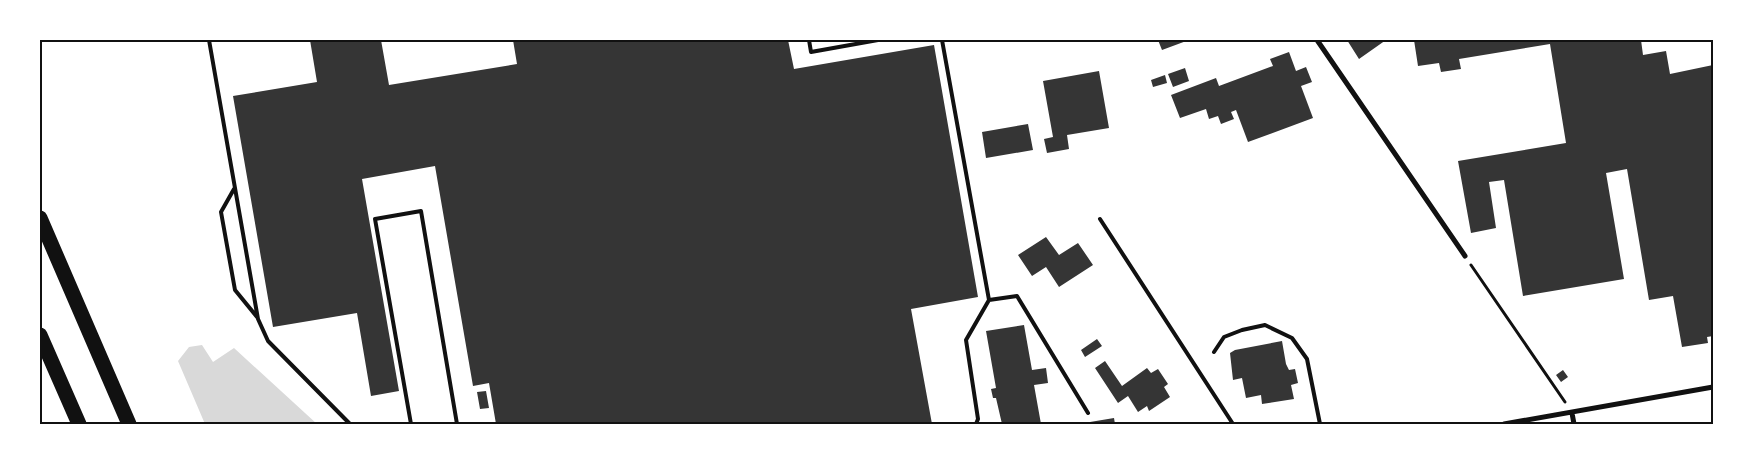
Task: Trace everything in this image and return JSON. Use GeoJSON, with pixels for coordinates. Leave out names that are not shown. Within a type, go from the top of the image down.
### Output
{"type":"FeatureCollection","features":[{"type":"Feature","properties":{"kind":"highway"},"geometry":{"type":"LineString","coordinates":[[40,218],[129,424]]}},
{"type":"Feature","properties":{"kind":"highway"},"geometry":{"type":"LineString","coordinates":[[40,335],[78,424]]}},
{"type":"Feature","properties":{"kind":"street"},"geometry":{"type":"LineString","coordinates":[[1317,40],[1465,256]]}},
{"type":"Feature","properties":{"kind":"street"},"geometry":{"type":"LineString","coordinates":[[1504,424],[1713,387]]}},
{"type":"Feature","properties":{"kind":"street"},"geometry":{"type":"LineString","coordinates":[[1572,413],[1574,424]]}},
{"type":"Feature","properties":{"kind":"lane"},"geometry":{"type":"LineString","coordinates":[[208,40],[258,319]]}},
{"type":"Feature","properties":{"kind":"lane"},"geometry":{"type":"LineString","coordinates":[[809,40],[811,52],[878,40]]}},
{"type":"Feature","properties":{"kind":"lane"},"geometry":{"type":"LineString","coordinates":[[942,40],[989,300],[966,340],[978,419],[976,424]]}},
{"type":"Feature","properties":{"kind":"lane"},"geometry":{"type":"LineString","coordinates":[[234,188],[221,212],[235,290],[258,319],[268,341],[350,424]]}},
{"type":"Feature","properties":{"kind":"lane"},"geometry":{"type":"LineString","coordinates":[[411,424],[375,219],[421,211],[457,424]]}},
{"type":"Feature","properties":{"kind":"lane"},"geometry":{"type":"LineString","coordinates":[[1100,219],[1233,424]]}},
{"type":"Feature","properties":{"kind":"lane"},"geometry":{"type":"LineString","coordinates":[[989,300],[1017,296],[1088,413]]}},
{"type":"Feature","properties":{"kind":"lane"},"geometry":{"type":"LineString","coordinates":[[1214,352],[1224,337],[1257,327],[1265,326],[1292,338],[1307,358],[1320,424]]}},
{"type":"Feature","properties":{"kind":"path"},"geometry":{"type":"LineString","coordinates":[[1465,256],[1572,413]]}},
{"type":"Feature","properties":{"kind":"shaded area"},"geometry":{"type":"Polygon","coordinates":[[[202,345],[213,362],[234,348],[317,424],[205,424],[178,361],[189,347],[202,345]]]}},
{"type":"Feature","properties":{"kind":"building"},"geometry":{"type":"Polygon","coordinates":[[[310,40],[381,40],[389,85],[517,64],[513,40],[788,40],[794,69],[934,45],[978,297],[911,309],[932,424],[496,424],[489,383],[473,386],[435,166],[362,179],[399,391],[371,396],[357,313],[273,327],[233,96],[317,82],[310,40]]]}},
{"type":"Feature","properties":{"kind":"building"},"geometry":{"type":"Polygon","coordinates":[[[1158,40],[1189,40],[1162,50],[1158,40]]]}},
{"type":"Feature","properties":{"kind":"building"},"geometry":{"type":"Polygon","coordinates":[[[1347,40],[1386,40],[1359,59],[1347,40]]]}},
{"type":"Feature","properties":{"kind":"building"},"geometry":{"type":"Polygon","coordinates":[[[1414,40],[1641,40],[1643,55],[1666,51],[1670,74],[1713,65],[1713,336],[1707,337],[1708,343],[1682,347],[1673,296],[1649,300],[1627,169],[1606,173],[1624,279],[1523,296],[1504,180],[1489,182],[1496,228],[1471,233],[1458,161],[1566,143],[1550,44],[1459,59],[1461,69],[1441,72],[1439,63],[1418,66],[1414,40]]]}},
{"type":"Feature","properties":{"kind":"building"},"geometry":{"type":"Polygon","coordinates":[[[1289,52],[1296,71],[1306,67],[1312,82],[1301,86],[1313,118],[1248,142],[1236,110],[1231,112],[1234,119],[1221,124],[1218,116],[1209,119],[1206,109],[1180,118],[1171,95],[1216,78],[1219,86],[1273,66],[1270,59],[1289,52]]]}},
{"type":"Feature","properties":{"kind":"building"},"geometry":{"type":"Polygon","coordinates":[[[1185,68],[1189,81],[1173,87],[1168,74],[1185,68]]]}},
{"type":"Feature","properties":{"kind":"building"},"geometry":{"type":"Polygon","coordinates":[[[1099,71],[1109,128],[1067,135],[1069,149],[1047,153],[1044,139],[1053,137],[1043,81],[1099,71]]]}},
{"type":"Feature","properties":{"kind":"building"},"geometry":{"type":"Polygon","coordinates":[[[1165,75],[1167,83],[1153,87],[1151,80],[1165,75]]]}},
{"type":"Feature","properties":{"kind":"building"},"geometry":{"type":"Polygon","coordinates":[[[1028,124],[1033,150],[986,158],[982,132],[1028,124]]]}},
{"type":"Feature","properties":{"kind":"building"},"geometry":{"type":"Polygon","coordinates":[[[1046,237],[1059,255],[1078,243],[1093,265],[1059,287],[1046,267],[1032,276],[1018,255],[1046,237]]]}},
{"type":"Feature","properties":{"kind":"building"},"geometry":{"type":"Polygon","coordinates":[[[1024,325],[1032,370],[1046,368],[1048,383],[1034,385],[1041,424],[1002,424],[996,398],[993,398],[991,389],[996,388],[986,331],[1024,325]]]}},
{"type":"Feature","properties":{"kind":"building"},"geometry":{"type":"Polygon","coordinates":[[[1097,339],[1102,346],[1085,357],[1081,350],[1097,339]]]}},
{"type":"Feature","properties":{"kind":"building"},"geometry":{"type":"Polygon","coordinates":[[[1282,341],[1286,364],[1289,370],[1295,369],[1298,383],[1291,385],[1294,399],[1262,404],[1261,395],[1246,398],[1242,378],[1233,380],[1230,353],[1235,350],[1282,341]]]}},
{"type":"Feature","properties":{"kind":"building"},"geometry":{"type":"Polygon","coordinates":[[[1105,361],[1122,386],[1147,368],[1151,373],[1158,369],[1168,384],[1164,387],[1170,397],[1149,411],[1147,406],[1138,412],[1128,396],[1118,403],[1095,368],[1105,361]]]}},
{"type":"Feature","properties":{"kind":"building"},"geometry":{"type":"Polygon","coordinates":[[[1563,370],[1568,377],[1561,382],[1556,375],[1563,370]]]}},
{"type":"Feature","properties":{"kind":"building"},"geometry":{"type":"Polygon","coordinates":[[[486,391],[489,408],[480,409],[477,392],[486,391]]]}},
{"type":"Feature","properties":{"kind":"building"},"geometry":{"type":"Polygon","coordinates":[[[1114,418],[1115,424],[1084,424],[1084,423],[1114,418]]]}}]}
